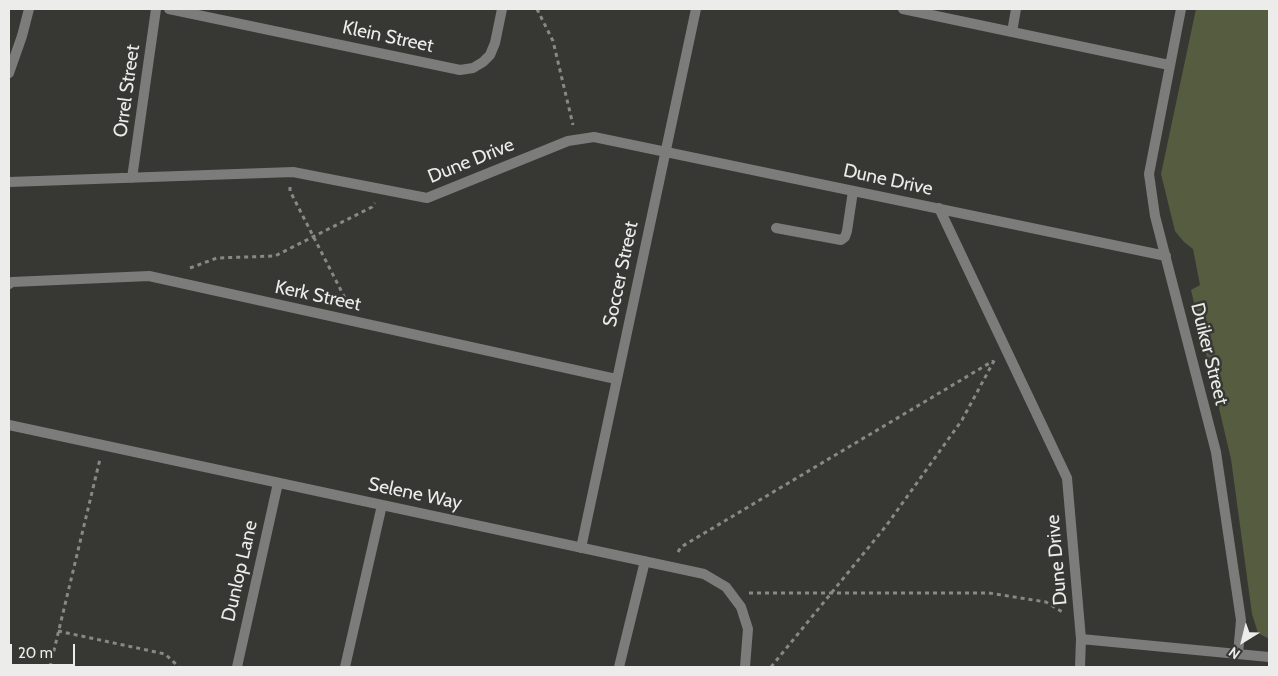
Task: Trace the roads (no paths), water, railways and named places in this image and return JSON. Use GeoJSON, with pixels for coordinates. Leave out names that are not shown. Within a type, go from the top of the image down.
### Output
{"type":"FeatureCollection","features":[{"type":"Feature","properties":{"kind":"street"},"geometry":{"type":"LineString","coordinates":[[9,73],[29,9]]}},
{"type":"Feature","properties":{"kind":"street","name":"Orrel Street"},"geometry":{"type":"LineString","coordinates":[[132,178],[156,9]]}},
{"type":"Feature","properties":{"kind":"street","name":"Klein Street"},"geometry":{"type":"LineString","coordinates":[[169,9],[460,70],[472,68],[483,62],[490,54],[495,43],[502,9]]}},
{"type":"Feature","properties":{"kind":"street","name":"Soccer Street"},"geometry":{"type":"LineString","coordinates":[[581,548],[696,9]]}},
{"type":"Feature","properties":{"kind":"street"},"geometry":{"type":"LineString","coordinates":[[903,9],[1169,66]]}},
{"type":"Feature","properties":{"kind":"street"},"geometry":{"type":"LineString","coordinates":[[1012,32],[1016,9]]}},
{"type":"Feature","properties":{"kind":"street","name":"Duiker Street"},"geometry":{"type":"LineString","coordinates":[[1181,9],[1149,174],[1155,216],[1216,452],[1241,620],[1238,654]]}},
{"type":"Feature","properties":{"kind":"street","name":"Dune Drive"},"geometry":{"type":"LineString","coordinates":[[9,182],[293,172],[427,198],[575,139],[594,137],[1166,256]]}},
{"type":"Feature","properties":{"kind":"street"},"geometry":{"type":"LineString","coordinates":[[776,228],[841,240],[845,237],[847,231],[854,191]]}},
{"type":"Feature","properties":{"kind":"street","name":"Dune Drive"},"geometry":{"type":"LineString","coordinates":[[939,208],[1067,478],[1080,622],[1080,667]]}},
{"type":"Feature","properties":{"kind":"street","name":"Kerk Street"},"geometry":{"type":"LineString","coordinates":[[9,284],[149,276],[616,379]]}},
{"type":"Feature","properties":{"kind":"street","name":"Selene Way"},"geometry":{"type":"LineString","coordinates":[[9,425],[704,574],[716,580],[735,597],[743,612],[748,629],[745,667]]}},
{"type":"Feature","properties":{"kind":"street","name":"Dunlop Lane"},"geometry":{"type":"LineString","coordinates":[[237,667],[278,483]]}},
{"type":"Feature","properties":{"kind":"street"},"geometry":{"type":"LineString","coordinates":[[346,667],[382,505]]}},
{"type":"Feature","properties":{"kind":"street"},"geometry":{"type":"LineString","coordinates":[[619,667],[644,561]]}},
{"type":"Feature","properties":{"kind":"street"},"geometry":{"type":"LineString","coordinates":[[1081,639],[1269,657]]}}]}
